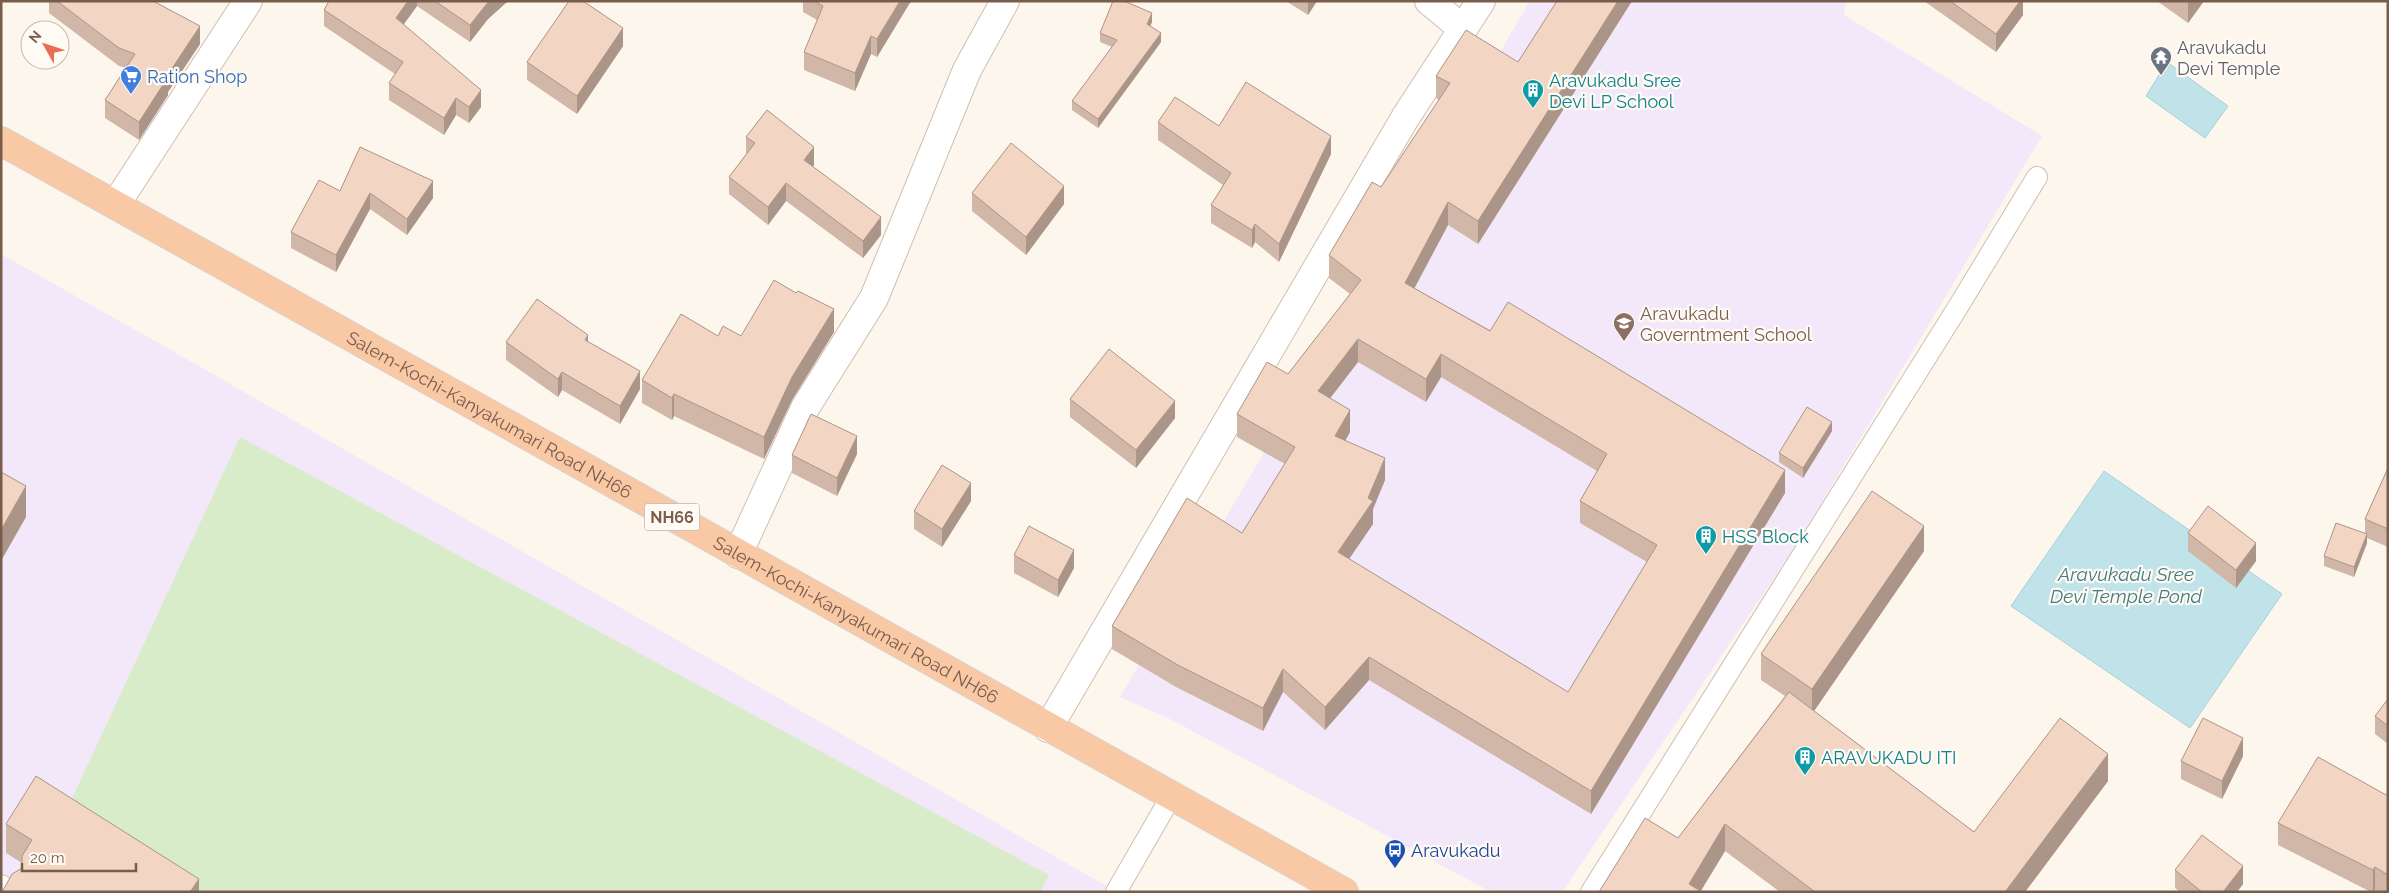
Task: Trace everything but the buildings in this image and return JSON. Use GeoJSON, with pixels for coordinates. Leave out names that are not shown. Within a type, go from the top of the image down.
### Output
{"type":"FeatureCollection","features":[{"type":"Feature","properties":{"kind":"highway","name":"Salem-Kochi-Kanyakumari Road NH66"},"geometry":{"type":"LineString","coordinates":[[1,142],[116,204],[1048,728],[1344,892]]}},
{"type":"Feature","properties":{"kind":"street"},"geometry":{"type":"LineString","coordinates":[[116,204],[248,1]]}},
{"type":"Feature","properties":{"kind":"street"},"geometry":{"type":"LineString","coordinates":[[738,554],[805,408],[874,298],[967,70],[1005,1]]}},
{"type":"Feature","properties":{"kind":"street"},"geometry":{"type":"LineString","coordinates":[[1429,1],[1463,29]]}},
{"type":"Feature","properties":{"kind":"street"},"geometry":{"type":"LineString","coordinates":[[1048,728],[1405,118],[1481,1]]}},
{"type":"Feature","properties":{"kind":"lane"},"geometry":{"type":"LineString","coordinates":[[1591,892],[1958,307],[2037,177]]}},
{"type":"Feature","properties":{"kind":"lane"},"geometry":{"type":"LineString","coordinates":[[1116,892],[1172,795]]}},
{"type":"Feature","properties":{"kind":"lane"},"geometry":{"type":"LineString","coordinates":[[1,886],[12,892]]}},
{"type":"Feature","properties":{"kind":"shaded area","name":"Aravukadu Governtment School"},"geometry":{"type":"Polygon","coordinates":[[[1530,1],[1846,1],[1844,15],[2042,136],[1795,547],[1562,892],[1491,892],[1174,721],[1120,697],[1530,1]]]}},
{"type":"Feature","properties":{"kind":"shaded area"},"geometry":{"type":"Polygon","coordinates":[[[1,254],[155,341],[1117,892],[1,892],[1,254]]]}},
{"type":"Feature","properties":{"kind":"green space"},"geometry":{"type":"Polygon","coordinates":[[[240,437],[1049,875],[1040,892],[202,892],[62,820],[240,437]]]}},
{"type":"Feature","properties":{"kind":"water"},"geometry":{"type":"Polygon","coordinates":[[[2167,62],[2228,106],[2205,138],[2146,96],[2167,62]]]}},
{"type":"Feature","properties":{"kind":"water","name":"Aravukadu Sree Devi Temple Pond"},"geometry":{"type":"Polygon","coordinates":[[[2104,471],[2282,594],[2190,728],[2011,606],[2104,471]]]}},
{"type":"Feature","properties":{"kind":"place","name":"Aravukadu Devi Temple"},"geometry":{"type":"Point","coordinates":[2161,76]}},
{"type":"Feature","properties":{"kind":"place","name":"Ration Shop"},"geometry":{"type":"Point","coordinates":[131,95]}},
{"type":"Feature","properties":{"kind":"place","name":"Aravukadu Sree Devi LP School"},"geometry":{"type":"Point","coordinates":[1533,109]}},
{"type":"Feature","properties":{"kind":"place","name":"Aravukadu Governtment School"},"geometry":{"type":"Point","coordinates":[1624,342]}},
{"type":"Feature","properties":{"kind":"place","name":"HSS Block"},"geometry":{"type":"Point","coordinates":[1706,555]}},
{"type":"Feature","properties":{"kind":"place","name":"ARAVUKADU ITI"},"geometry":{"type":"Point","coordinates":[1805,776]}},
{"type":"Feature","properties":{"kind":"place","name":"Aravukadu"},"geometry":{"type":"Point","coordinates":[1395,869]}}]}
